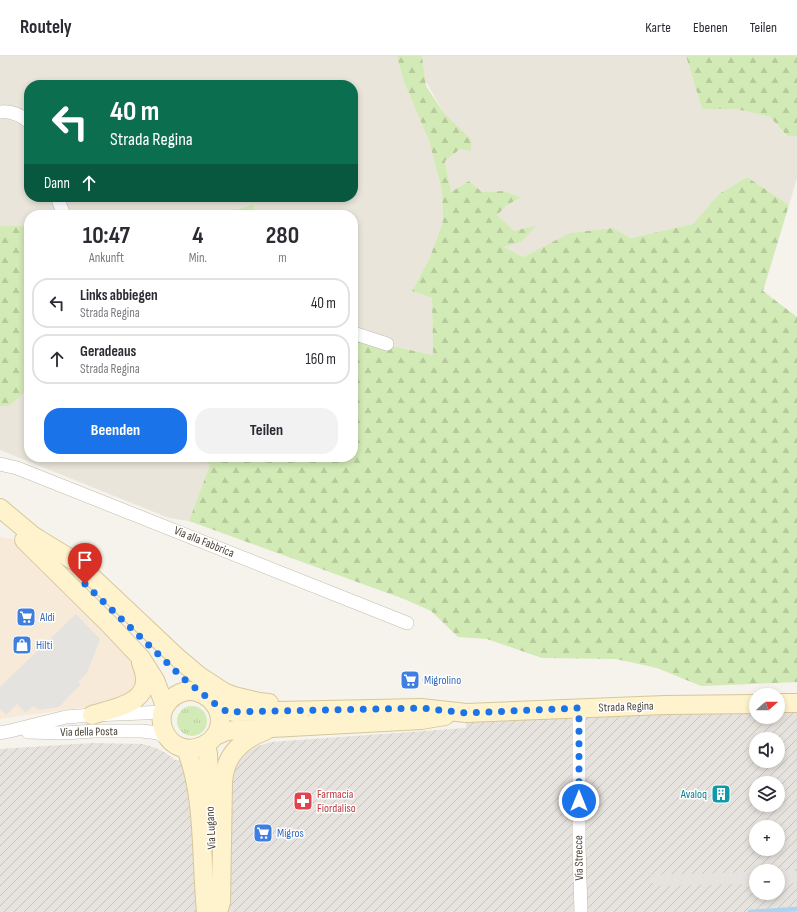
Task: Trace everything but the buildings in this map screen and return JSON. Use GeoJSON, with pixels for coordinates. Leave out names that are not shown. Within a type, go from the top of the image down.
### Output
{"type":"FeatureCollection","features":[{"type":"Feature","properties":{"kind":"main road","name":"Strada Regina"},"geometry":{"type":"LineString","coordinates":[[0,508],[36,537],[184,679],[219,707],[228,712],[422,708],[466,713],[665,705],[749,704]]}},
{"type":"Feature","properties":{"kind":"main road"},"geometry":{"type":"LineString","coordinates":[[0,512],[27,544],[110,625],[141,658],[155,680],[164,709]]}},
{"type":"Feature","properties":{"kind":"main road"},"geometry":{"type":"LineString","coordinates":[[36,537],[76,562],[198,676],[224,692],[259,702],[309,704],[360,709]]}},
{"type":"Feature","properties":{"kind":"main road"},"geometry":{"type":"LineString","coordinates":[[92,715],[128,704],[138,697],[145,681],[145,674],[134,650]]}},
{"type":"Feature","properties":{"kind":"main road"},"geometry":{"type":"LineString","coordinates":[[211,740],[219,727],[219,717],[217,708],[208,697],[196,692],[187,691],[178,694],[171,699],[164,709],[162,721],[163,730],[173,743],[186,749],[200,748],[227,731],[421,720],[466,713]]}},
{"type":"Feature","properties":{"kind":"main road"},"geometry":{"type":"LineString","coordinates":[[785,704],[797,703]]}},
{"type":"Feature","properties":{"kind":"main road"},"geometry":{"type":"LineString","coordinates":[[218,912],[221,902],[223,782],[225,768],[241,743],[258,734],[280,728]]}},
{"type":"Feature","properties":{"kind":"main road","name":"Via Lugano"},"geometry":{"type":"LineString","coordinates":[[211,740],[208,754],[215,912]]}},
{"type":"Feature","properties":{"kind":"main road"},"geometry":{"type":"LineString","coordinates":[[186,749],[190,758],[197,788],[206,912]]}},
{"type":"Feature","properties":{"kind":"street"},"geometry":{"type":"LineString","coordinates":[[0,112],[6,112],[24,118]]}},
{"type":"Feature","properties":{"kind":"street"},"geometry":{"type":"LineString","coordinates":[[358,335],[387,344]]}},
{"type":"Feature","properties":{"kind":"street","name":"Via alla Fabbrica"},"geometry":{"type":"LineString","coordinates":[[0,464],[17,468],[407,623]]}},
{"type":"Feature","properties":{"kind":"street","name":"Via Strecce"},"geometry":{"type":"LineString","coordinates":[[579,708],[579,848],[581,912]]}},
{"type":"Feature","properties":{"kind":"street","name":"Via della Posta"},"geometry":{"type":"LineString","coordinates":[[5,732],[66,717],[143,713],[164,709]]}},
{"type":"Feature","properties":{"kind":"street","name":"Via della Posta"},"geometry":{"type":"LineString","coordinates":[[5,732],[64,733],[94,731],[142,731],[158,733],[168,738]]}},
{"type":"Feature","properties":{"kind":"shaded area"},"geometry":{"type":"Polygon","coordinates":[[[0,56],[397,56],[404,82],[429,141],[442,191],[443,221],[430,257],[412,291],[432,298],[433,355],[358,338],[358,210],[254,210],[252,204],[236,210],[24,210],[24,226],[0,226],[0,56]]]}},
{"type":"Feature","properties":{"kind":"shaded area"},"geometry":{"type":"Polygon","coordinates":[[[422,56],[686,56],[702,109],[736,109],[770,117],[786,136],[797,136],[797,178],[789,205],[747,177],[719,194],[693,224],[631,238],[611,228],[571,233],[523,257],[504,247],[521,242],[536,225],[514,232],[497,215],[506,206],[520,197],[503,191],[482,192],[469,181],[451,192],[445,161],[471,139],[444,113],[425,80],[422,56]]]}},
{"type":"Feature","properties":{"kind":"shaded area"},"geometry":{"type":"Polygon","coordinates":[[[24,392],[24,460],[0,450],[0,406],[9,406],[24,392]]]}},
{"type":"Feature","properties":{"kind":"shaded area"},"geometry":{"type":"Polygon","coordinates":[[[30,462],[207,462],[211,465],[189,521],[169,518],[30,462]]]}},
{"type":"Feature","properties":{"kind":"shaded area"},"geometry":{"type":"Polygon","coordinates":[[[0,537],[12,539],[110,637],[131,661],[136,669],[137,684],[127,699],[92,706],[0,719],[0,537]]]}},
{"type":"Feature","properties":{"kind":"shaded area"},"geometry":{"type":"Polygon","coordinates":[[[76,614],[100,639],[87,673],[78,682],[81,684],[59,707],[38,710],[33,706],[26,713],[17,704],[6,715],[0,709],[0,687],[76,614]]]}},
{"type":"Feature","properties":{"kind":"shaded area"},"geometry":{"type":"Polygon","coordinates":[[[785,703],[797,703],[797,912],[0,912],[0,749],[92,743],[143,744],[166,753],[175,760],[241,758],[258,746],[271,742],[466,728],[466,713],[749,704],[749,724],[785,724],[785,703]]]}},
{"type":"Feature","properties":{"kind":"shaded area"},"geometry":{"type":"Polygon","coordinates":[[[785,871],[797,871],[797,883],[785,883],[785,871]]]}},
{"type":"Feature","properties":{"kind":"shaded area"},"geometry":{"type":"Polygon","coordinates":[[[749,872],[749,884],[654,886],[650,875],[749,872]]]}},
{"type":"Feature","properties":{"kind":"green space"},"geometry":{"type":"Polygon","coordinates":[[[397,56],[422,56],[426,86],[444,113],[471,139],[471,151],[460,149],[445,161],[451,192],[469,181],[482,192],[503,191],[521,197],[506,206],[497,215],[514,231],[537,225],[521,242],[504,247],[523,257],[570,233],[612,228],[631,238],[693,224],[719,194],[747,177],[789,205],[763,291],[797,317],[797,682],[701,686],[657,668],[616,659],[542,658],[487,639],[458,637],[431,611],[404,599],[189,521],[210,465],[207,462],[358,462],[358,338],[433,355],[432,298],[412,291],[430,257],[443,221],[442,191],[429,141],[404,82],[397,56]]]}},
{"type":"Feature","properties":{"kind":"green space"},"geometry":{"type":"Polygon","coordinates":[[[686,56],[797,56],[797,136],[787,136],[770,117],[736,109],[702,109],[686,56]]]}},
{"type":"Feature","properties":{"kind":"green space"},"geometry":{"type":"Polygon","coordinates":[[[253,204],[254,210],[236,210],[253,204]]]}},
{"type":"Feature","properties":{"kind":"green space"},"geometry":{"type":"Polygon","coordinates":[[[0,226],[24,226],[24,393],[9,406],[0,406],[0,226]]]}},
{"type":"Feature","properties":{"kind":"green space"},"geometry":{"type":"Polygon","coordinates":[[[192,706],[203,710],[207,721],[203,732],[192,736],[181,732],[177,721],[181,710],[192,706]]]}},
{"type":"Feature","properties":{"kind":"waterway"},"geometry":{"type":"LineString","coordinates":[[750,912],[797,909]]}},
{"type":"Feature","properties":{"kind":"place","name":"Aldi"},"geometry":{"type":"Point","coordinates":[26,617]}},
{"type":"Feature","properties":{"kind":"place","name":"Hilti"},"geometry":{"type":"Point","coordinates":[22,645]}},
{"type":"Feature","properties":{"kind":"place","name":"Migrolino"},"geometry":{"type":"Point","coordinates":[410,680]}},
{"type":"Feature","properties":{"kind":"place","name":"Avaloq"},"geometry":{"type":"Point","coordinates":[721,794]}},
{"type":"Feature","properties":{"kind":"place","name":"Farmacia Fiordaliso"},"geometry":{"type":"Point","coordinates":[303,801]}},
{"type":"Feature","properties":{"kind":"place","name":"Migros"},"geometry":{"type":"Point","coordinates":[263,833]}},
{"type":"Feature","properties":{"kind":"route"},"geometry":{"type":"LineString","coordinates":[[85,584],[184,679],[219,707],[228,712],[422,708],[466,713],[579,708],[579,801]]}}]}
